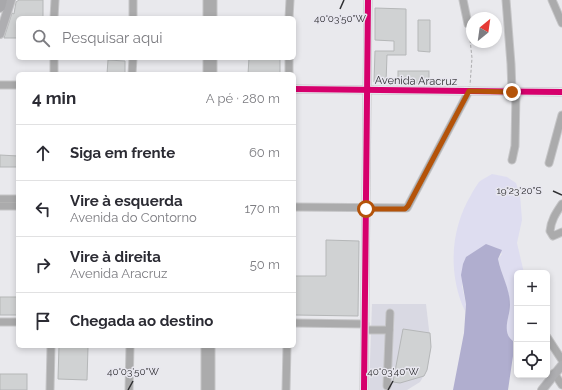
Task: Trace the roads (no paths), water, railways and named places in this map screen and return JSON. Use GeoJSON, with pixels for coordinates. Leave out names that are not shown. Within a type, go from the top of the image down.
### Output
{"type":"FeatureCollection","features":[{"type":"Feature","properties":{"kind":"highway"},"geometry":{"type":"LineString","coordinates":[[0,7],[2,0]]}},
{"type":"Feature","properties":{"kind":"main road"},"geometry":{"type":"LineString","coordinates":[[0,34],[11,0]]}},
{"type":"Feature","properties":{"kind":"main road"},"geometry":{"type":"LineString","coordinates":[[542,390],[554,373],[562,365]]}},
{"type":"Feature","properties":{"kind":"street"},"geometry":{"type":"LineString","coordinates":[[54,0],[54,16]]}},
{"type":"Feature","properties":{"kind":"street"},"geometry":{"type":"LineString","coordinates":[[133,0],[133,16]]}},
{"type":"Feature","properties":{"kind":"street"},"geometry":{"type":"LineString","coordinates":[[207,0],[207,16]]}},
{"type":"Feature","properties":{"kind":"street"},"geometry":{"type":"LineString","coordinates":[[213,0],[213,16]]}},
{"type":"Feature","properties":{"kind":"street"},"geometry":{"type":"LineString","coordinates":[[289,16],[290,0]]}},
{"type":"Feature","properties":{"kind":"street"},"geometry":{"type":"LineString","coordinates":[[364,390],[368,0]]}},
{"type":"Feature","properties":{"kind":"street"},"geometry":{"type":"LineString","coordinates":[[463,0],[466,14]]}},
{"type":"Feature","properties":{"kind":"street"},"geometry":{"type":"LineString","coordinates":[[506,0],[514,92],[515,146],[512,160]]}},
{"type":"Feature","properties":{"kind":"street"},"geometry":{"type":"LineString","coordinates":[[552,0],[562,18]]}},
{"type":"Feature","properties":{"kind":"street"},"geometry":{"type":"LineString","coordinates":[[54,60],[54,72]]}},
{"type":"Feature","properties":{"kind":"street"},"geometry":{"type":"LineString","coordinates":[[132,72],[133,60]]}},
{"type":"Feature","properties":{"kind":"street"},"geometry":{"type":"LineString","coordinates":[[207,60],[207,72]]}},
{"type":"Feature","properties":{"kind":"street"},"geometry":{"type":"LineString","coordinates":[[213,60],[213,72]]}},
{"type":"Feature","properties":{"kind":"street"},"geometry":{"type":"LineString","coordinates":[[289,60],[289,72]]}},
{"type":"Feature","properties":{"kind":"street"},"geometry":{"type":"LineString","coordinates":[[0,85],[16,85]]}},
{"type":"Feature","properties":{"kind":"street","name":"Avenida Aracruz"},"geometry":{"type":"LineString","coordinates":[[296,89],[562,92]]}},
{"type":"Feature","properties":{"kind":"street"},"geometry":{"type":"LineString","coordinates":[[296,207],[366,209],[407,208],[469,91]]}},
{"type":"Feature","properties":{"kind":"street"},"geometry":{"type":"LineString","coordinates":[[549,163],[562,115]]}},
{"type":"Feature","properties":{"kind":"street"},"geometry":{"type":"LineString","coordinates":[[0,199],[16,199]]}},
{"type":"Feature","properties":{"kind":"street"},"geometry":{"type":"LineString","coordinates":[[562,204],[555,214],[550,231],[551,234],[556,236],[562,232]]}},
{"type":"Feature","properties":{"kind":"street"},"geometry":{"type":"LineString","coordinates":[[0,206],[16,206]]}},
{"type":"Feature","properties":{"kind":"street"},"geometry":{"type":"LineString","coordinates":[[387,386],[390,313]]}},
{"type":"Feature","properties":{"kind":"street"},"geometry":{"type":"LineString","coordinates":[[0,322],[16,322]]}},
{"type":"Feature","properties":{"kind":"street"},"geometry":{"type":"LineString","coordinates":[[296,323],[365,327],[389,330]]}},
{"type":"Feature","properties":{"kind":"street"},"geometry":{"type":"LineString","coordinates":[[550,342],[562,360]]}},
{"type":"Feature","properties":{"kind":"street"},"geometry":{"type":"LineString","coordinates":[[50,390],[51,348]]}},
{"type":"Feature","properties":{"kind":"street"},"geometry":{"type":"LineString","coordinates":[[130,348],[130,390]]}},
{"type":"Feature","properties":{"kind":"street"},"geometry":{"type":"LineString","coordinates":[[205,348],[205,390]]}},
{"type":"Feature","properties":{"kind":"street"},"geometry":{"type":"LineString","coordinates":[[211,348],[211,390]]}},
{"type":"Feature","properties":{"kind":"street"},"geometry":{"type":"LineString","coordinates":[[286,390],[287,348]]}},
{"type":"Feature","properties":{"kind":"street"},"geometry":{"type":"LineString","coordinates":[[554,373],[562,385]]}},
{"type":"Feature","properties":{"kind":"water"},"geometry":{"type":"Polygon","coordinates":[[[486,244],[502,250],[498,259],[510,299],[507,333],[513,341],[513,356],[508,390],[453,390],[464,333],[466,304],[461,275],[463,264],[466,257],[486,244]]]}}]}
